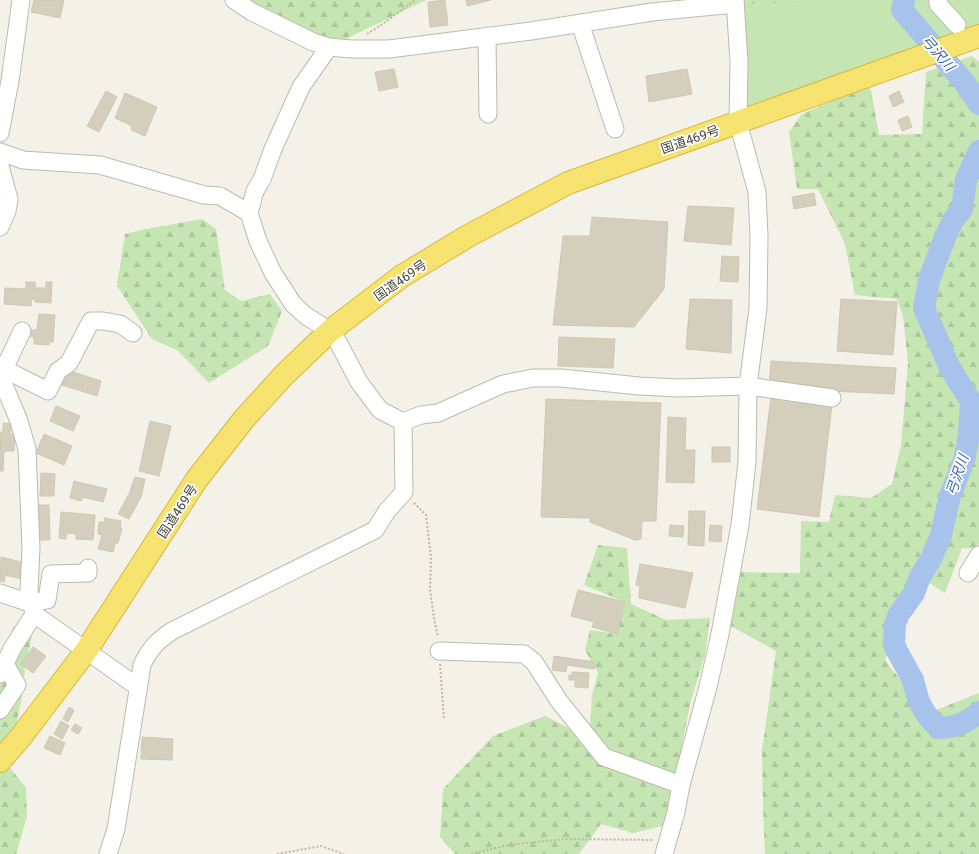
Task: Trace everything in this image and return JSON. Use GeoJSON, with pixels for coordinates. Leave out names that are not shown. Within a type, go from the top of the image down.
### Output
{"type":"FeatureCollection","features":[{"type":"Feature","properties":{"kind":"highway","name":"国道469号"},"geometry":{"type":"LineString","coordinates":[[0,761],[20,738],[86,651],[197,479],[244,419],[284,375],[330,331],[402,276],[468,236],[568,183],[979,36]]}},
{"type":"Feature","properties":{"kind":"street"},"geometry":{"type":"LineString","coordinates":[[0,133],[10,82],[22,0]]}},
{"type":"Feature","properties":{"kind":"street"},"geometry":{"type":"LineString","coordinates":[[234,0],[252,12],[313,42],[329,47],[351,50],[389,49],[652,12],[735,2],[739,62],[738,122],[757,192],[759,236],[758,308],[748,386],[747,462],[740,525],[708,688],[681,785],[676,812],[666,847]]}},
{"type":"Feature","properties":{"kind":"street"},"geometry":{"type":"LineString","coordinates":[[938,0],[938,4],[957,24]]}},
{"type":"Feature","properties":{"kind":"street"},"geometry":{"type":"LineString","coordinates":[[580,23],[615,129]]}},
{"type":"Feature","properties":{"kind":"street"},"geometry":{"type":"LineString","coordinates":[[487,36],[488,114]]}},
{"type":"Feature","properties":{"kind":"street"},"geometry":{"type":"LineString","coordinates":[[329,47],[301,87],[262,180],[255,191],[248,213],[258,241],[273,273],[293,304],[306,316],[330,331],[338,342],[359,382],[380,410],[403,422],[421,415],[438,413],[503,384],[533,378],[560,378],[639,386],[678,388],[748,386],[832,398]]}},
{"type":"Feature","properties":{"kind":"street"},"geometry":{"type":"LineString","coordinates":[[0,152],[23,160],[100,165],[204,195],[220,196],[248,213]]}},
{"type":"Feature","properties":{"kind":"street"},"geometry":{"type":"LineString","coordinates":[[0,166],[8,199],[7,211],[0,227]]}},
{"type":"Feature","properties":{"kind":"street"},"geometry":{"type":"LineString","coordinates":[[1,368],[48,391],[58,371],[69,363],[92,321],[103,320],[120,324],[133,333]]}},
{"type":"Feature","properties":{"kind":"street"},"geometry":{"type":"LineString","coordinates":[[22,331],[1,368],[4,385],[19,421],[27,449],[31,548],[28,591],[32,609]]}},
{"type":"Feature","properties":{"kind":"street"},"geometry":{"type":"LineString","coordinates":[[108,854],[116,829],[142,665],[148,652],[159,640],[172,631],[375,530],[388,510],[404,492],[403,422]]}},
{"type":"Feature","properties":{"kind":"street"},"geometry":{"type":"LineString","coordinates":[[968,573],[979,555]]}},
{"type":"Feature","properties":{"kind":"street"},"geometry":{"type":"LineString","coordinates":[[0,710],[18,685],[2,669],[32,609],[47,600],[51,574],[88,573],[88,568]]}},
{"type":"Feature","properties":{"kind":"street"},"geometry":{"type":"LineString","coordinates":[[0,593],[32,609],[86,651],[138,687]]}},
{"type":"Feature","properties":{"kind":"street"},"geometry":{"type":"LineString","coordinates":[[439,651],[524,654],[534,662],[559,701],[604,757],[681,785]]}},
{"type":"Feature","properties":{"kind":"path"},"geometry":{"type":"LineString","coordinates":[[364,35],[384,23],[415,0]]}},
{"type":"Feature","properties":{"kind":"path"},"geometry":{"type":"LineString","coordinates":[[404,492],[426,515],[430,558],[430,590],[434,618],[441,646],[439,651],[444,719]]}},
{"type":"Feature","properties":{"kind":"path"},"geometry":{"type":"LineString","coordinates":[[471,854],[508,845],[565,839],[666,847]]}},
{"type":"Feature","properties":{"kind":"path"},"geometry":{"type":"LineString","coordinates":[[277,854],[321,846],[344,854]]}},
{"type":"Feature","properties":{"kind":"green space"},"geometry":{"type":"Polygon","coordinates":[[[236,0],[426,0],[329,47],[236,0]]]}},
{"type":"Feature","properties":{"kind":"green space"},"geometry":{"type":"Polygon","coordinates":[[[743,0],[868,0],[743,4],[743,0]]]}},
{"type":"Feature","properties":{"kind":"green space"},"geometry":{"type":"Polygon","coordinates":[[[847,0],[979,0],[979,26],[738,122],[735,4],[847,0]]]}},
{"type":"Feature","properties":{"kind":"green space"},"geometry":{"type":"Polygon","coordinates":[[[972,56],[979,62],[979,543],[976,549],[962,548],[945,593],[920,577],[885,660],[926,714],[979,693],[979,854],[765,854],[762,751],[776,651],[729,625],[738,572],[800,573],[801,521],[829,522],[835,495],[871,498],[892,484],[901,446],[908,363],[903,316],[897,299],[855,295],[845,244],[818,189],[797,189],[789,132],[802,114],[870,85],[879,135],[922,134],[926,72],[972,56]]]}},
{"type":"Feature","properties":{"kind":"green space"},"geometry":{"type":"Polygon","coordinates":[[[202,219],[216,229],[225,290],[241,301],[270,294],[282,311],[268,346],[209,383],[177,350],[152,339],[117,286],[125,234],[202,219]]]}},
{"type":"Feature","properties":{"kind":"green space"},"geometry":{"type":"Polygon","coordinates":[[[598,545],[627,548],[631,604],[666,620],[710,618],[705,655],[690,704],[667,825],[633,833],[601,824],[579,854],[455,854],[440,837],[443,789],[493,736],[545,716],[577,732],[590,727],[592,695],[598,673],[585,650],[590,630],[617,634],[625,602],[584,585],[598,545]]]}},
{"type":"Feature","properties":{"kind":"green space"},"geometry":{"type":"Polygon","coordinates":[[[13,626],[32,636],[25,667],[23,691],[8,765],[26,788],[27,816],[16,854],[0,854],[0,665],[9,654],[13,626]]]}},
{"type":"Feature","properties":{"kind":"building"},"geometry":{"type":"Polygon","coordinates":[[[34,0],[64,0],[60,18],[31,12],[34,0]]]}},
{"type":"Feature","properties":{"kind":"building"},"geometry":{"type":"Polygon","coordinates":[[[445,0],[448,25],[430,27],[428,2],[445,0]]]}},
{"type":"Feature","properties":{"kind":"building"},"geometry":{"type":"Polygon","coordinates":[[[466,0],[491,0],[467,6],[466,0]]]}},
{"type":"Feature","properties":{"kind":"building"},"geometry":{"type":"Polygon","coordinates":[[[394,69],[398,87],[379,91],[375,72],[394,69]]]}},
{"type":"Feature","properties":{"kind":"building"},"geometry":{"type":"Polygon","coordinates":[[[687,69],[692,94],[649,102],[646,76],[687,69]]]}},
{"type":"Feature","properties":{"kind":"building"},"geometry":{"type":"Polygon","coordinates":[[[106,91],[117,97],[99,132],[87,126],[106,91]]]}},
{"type":"Feature","properties":{"kind":"building"},"geometry":{"type":"Polygon","coordinates":[[[899,91],[904,102],[893,107],[889,96],[899,91]]]}},
{"type":"Feature","properties":{"kind":"building"},"geometry":{"type":"Polygon","coordinates":[[[125,93],[157,107],[145,136],[131,130],[132,126],[115,118],[125,93]]]}},
{"type":"Feature","properties":{"kind":"building"},"geometry":{"type":"Polygon","coordinates":[[[908,116],[912,127],[902,131],[898,120],[908,116]]]}},
{"type":"Feature","properties":{"kind":"building"},"geometry":{"type":"Polygon","coordinates":[[[814,193],[816,205],[794,209],[792,197],[814,193]]]}},
{"type":"Feature","properties":{"kind":"building"},"geometry":{"type":"Polygon","coordinates":[[[688,206],[734,208],[731,245],[684,241],[688,206]]]}},
{"type":"Feature","properties":{"kind":"building"},"geometry":{"type":"Polygon","coordinates":[[[592,217],[668,222],[664,289],[634,327],[553,325],[563,236],[590,236],[592,217]]]}},
{"type":"Feature","properties":{"kind":"building"},"geometry":{"type":"Polygon","coordinates":[[[722,256],[739,257],[738,282],[720,281],[722,256]]]}},
{"type":"Feature","properties":{"kind":"building"},"geometry":{"type":"Polygon","coordinates":[[[26,282],[35,282],[35,288],[46,288],[46,282],[52,282],[51,303],[35,302],[35,299],[32,299],[31,306],[4,304],[5,288],[26,289],[26,282]]]}},
{"type":"Feature","properties":{"kind":"building"},"geometry":{"type":"Polygon","coordinates":[[[690,299],[732,300],[731,353],[686,349],[690,299]]]}},
{"type":"Feature","properties":{"kind":"building"},"geometry":{"type":"Polygon","coordinates":[[[841,299],[897,302],[893,355],[837,351],[841,299]]]}},
{"type":"Feature","properties":{"kind":"building"},"geometry":{"type":"Polygon","coordinates":[[[39,314],[55,315],[53,342],[49,342],[49,345],[34,344],[34,337],[31,337],[31,330],[37,330],[39,314]]]}},
{"type":"Feature","properties":{"kind":"building"},"geometry":{"type":"Polygon","coordinates":[[[559,337],[615,339],[613,368],[558,366],[559,337]]]}},
{"type":"Feature","properties":{"kind":"building"},"geometry":{"type":"Polygon","coordinates":[[[771,361],[896,368],[894,394],[769,388],[771,361]]]}},
{"type":"Feature","properties":{"kind":"building"},"geometry":{"type":"Polygon","coordinates":[[[67,370],[101,381],[97,396],[62,385],[67,370]]]}},
{"type":"Feature","properties":{"kind":"building"},"geometry":{"type":"Polygon","coordinates":[[[771,397],[832,404],[819,517],[757,509],[771,397]]]}},
{"type":"Feature","properties":{"kind":"building"},"geometry":{"type":"Polygon","coordinates":[[[546,399],[661,403],[656,521],[642,521],[641,539],[635,540],[590,522],[590,518],[541,517],[546,399]]]}},
{"type":"Feature","properties":{"kind":"building"},"geometry":{"type":"Polygon","coordinates":[[[56,406],[80,416],[73,431],[50,421],[56,406]]]}},
{"type":"Feature","properties":{"kind":"building"},"geometry":{"type":"Polygon","coordinates":[[[668,417],[686,418],[685,450],[695,450],[694,483],[666,482],[668,417]]]}},
{"type":"Feature","properties":{"kind":"building"},"geometry":{"type":"Polygon","coordinates":[[[150,421],[171,426],[159,476],[139,471],[150,421]]]}},
{"type":"Feature","properties":{"kind":"building"},"geometry":{"type":"Polygon","coordinates":[[[3,423],[11,424],[10,434],[15,434],[14,451],[4,451],[3,471],[0,471],[0,432],[3,432],[3,423]]]}},
{"type":"Feature","properties":{"kind":"building"},"geometry":{"type":"Polygon","coordinates":[[[44,434],[72,446],[64,465],[36,453],[44,434]]]}},
{"type":"Feature","properties":{"kind":"building"},"geometry":{"type":"Polygon","coordinates":[[[712,447],[730,447],[730,462],[712,462],[712,447]]]}},
{"type":"Feature","properties":{"kind":"building"},"geometry":{"type":"Polygon","coordinates":[[[41,473],[55,474],[54,496],[40,496],[41,473]]]}},
{"type":"Feature","properties":{"kind":"building"},"geometry":{"type":"Polygon","coordinates":[[[135,477],[145,479],[141,497],[129,519],[118,514],[129,494],[135,477]]]}},
{"type":"Feature","properties":{"kind":"building"},"geometry":{"type":"Polygon","coordinates":[[[74,481],[107,489],[103,502],[83,497],[81,501],[70,498],[74,481]]]}},
{"type":"Feature","properties":{"kind":"building"},"geometry":{"type":"Polygon","coordinates":[[[37,505],[49,505],[50,540],[37,540],[37,505]]]}},
{"type":"Feature","properties":{"kind":"building"},"geometry":{"type":"Polygon","coordinates":[[[689,511],[705,511],[704,546],[688,545],[689,511]]]}},
{"type":"Feature","properties":{"kind":"building"},"geometry":{"type":"Polygon","coordinates":[[[61,512],[95,515],[93,540],[76,539],[76,534],[67,533],[66,539],[59,538],[61,512]]]}},
{"type":"Feature","properties":{"kind":"building"},"geometry":{"type":"Polygon","coordinates":[[[104,518],[121,521],[120,528],[122,528],[118,543],[115,543],[113,552],[98,549],[102,535],[98,534],[99,522],[105,522],[104,518]]]}},
{"type":"Feature","properties":{"kind":"building"},"geometry":{"type":"Polygon","coordinates":[[[670,525],[684,526],[683,537],[669,536],[670,525]]]}},
{"type":"Feature","properties":{"kind":"building"},"geometry":{"type":"Polygon","coordinates":[[[710,525],[722,526],[721,542],[709,541],[710,525]]]}},
{"type":"Feature","properties":{"kind":"building"},"geometry":{"type":"Polygon","coordinates":[[[1,557],[25,563],[21,579],[5,575],[4,582],[0,581],[1,557]]]}},
{"type":"Feature","properties":{"kind":"building"},"geometry":{"type":"Polygon","coordinates":[[[640,564],[693,573],[685,608],[639,598],[640,586],[636,585],[640,564]]]}},
{"type":"Feature","properties":{"kind":"building"},"geometry":{"type":"Polygon","coordinates":[[[578,590],[625,602],[617,634],[592,627],[594,622],[571,616],[578,590]]]}},
{"type":"Feature","properties":{"kind":"building"},"geometry":{"type":"Polygon","coordinates":[[[33,647],[46,656],[33,673],[21,664],[33,647]]]}},
{"type":"Feature","properties":{"kind":"building"},"geometry":{"type":"Polygon","coordinates":[[[554,656],[595,662],[594,669],[567,665],[566,672],[552,670],[554,656]]]}},
{"type":"Feature","properties":{"kind":"building"},"geometry":{"type":"Polygon","coordinates":[[[572,672],[589,673],[588,688],[575,687],[575,680],[569,680],[569,675],[572,675],[572,672]]]}},
{"type":"Feature","properties":{"kind":"building"},"geometry":{"type":"Polygon","coordinates":[[[69,707],[74,710],[68,722],[63,719],[69,707]]]}},
{"type":"Feature","properties":{"kind":"building"},"geometry":{"type":"Polygon","coordinates":[[[61,721],[69,726],[62,739],[54,734],[61,721]]]}},
{"type":"Feature","properties":{"kind":"building"},"geometry":{"type":"Polygon","coordinates":[[[75,724],[82,728],[78,734],[71,730],[75,724]]]}},
{"type":"Feature","properties":{"kind":"building"},"geometry":{"type":"Polygon","coordinates":[[[50,736],[65,743],[60,755],[44,748],[50,736]]]}},
{"type":"Feature","properties":{"kind":"building"},"geometry":{"type":"Polygon","coordinates":[[[142,737],[173,739],[172,760],[141,759],[142,737]]]}},
{"type":"Feature","properties":{"kind":"waterway","name":"弓沢川"},"geometry":{"type":"LineString","coordinates":[[904,0],[902,10],[965,83],[979,104]]}},
{"type":"Feature","properties":{"kind":"waterway","name":"弓沢川"},"geometry":{"type":"LineString","coordinates":[[979,151],[966,180],[962,209],[953,220],[945,237],[929,280],[924,308],[949,366],[971,402],[969,436],[964,460],[950,496],[941,535],[931,559],[920,577],[914,593],[899,614],[895,624],[894,644],[913,680],[919,702],[926,714],[938,728],[960,724],[979,712]]}}]}
